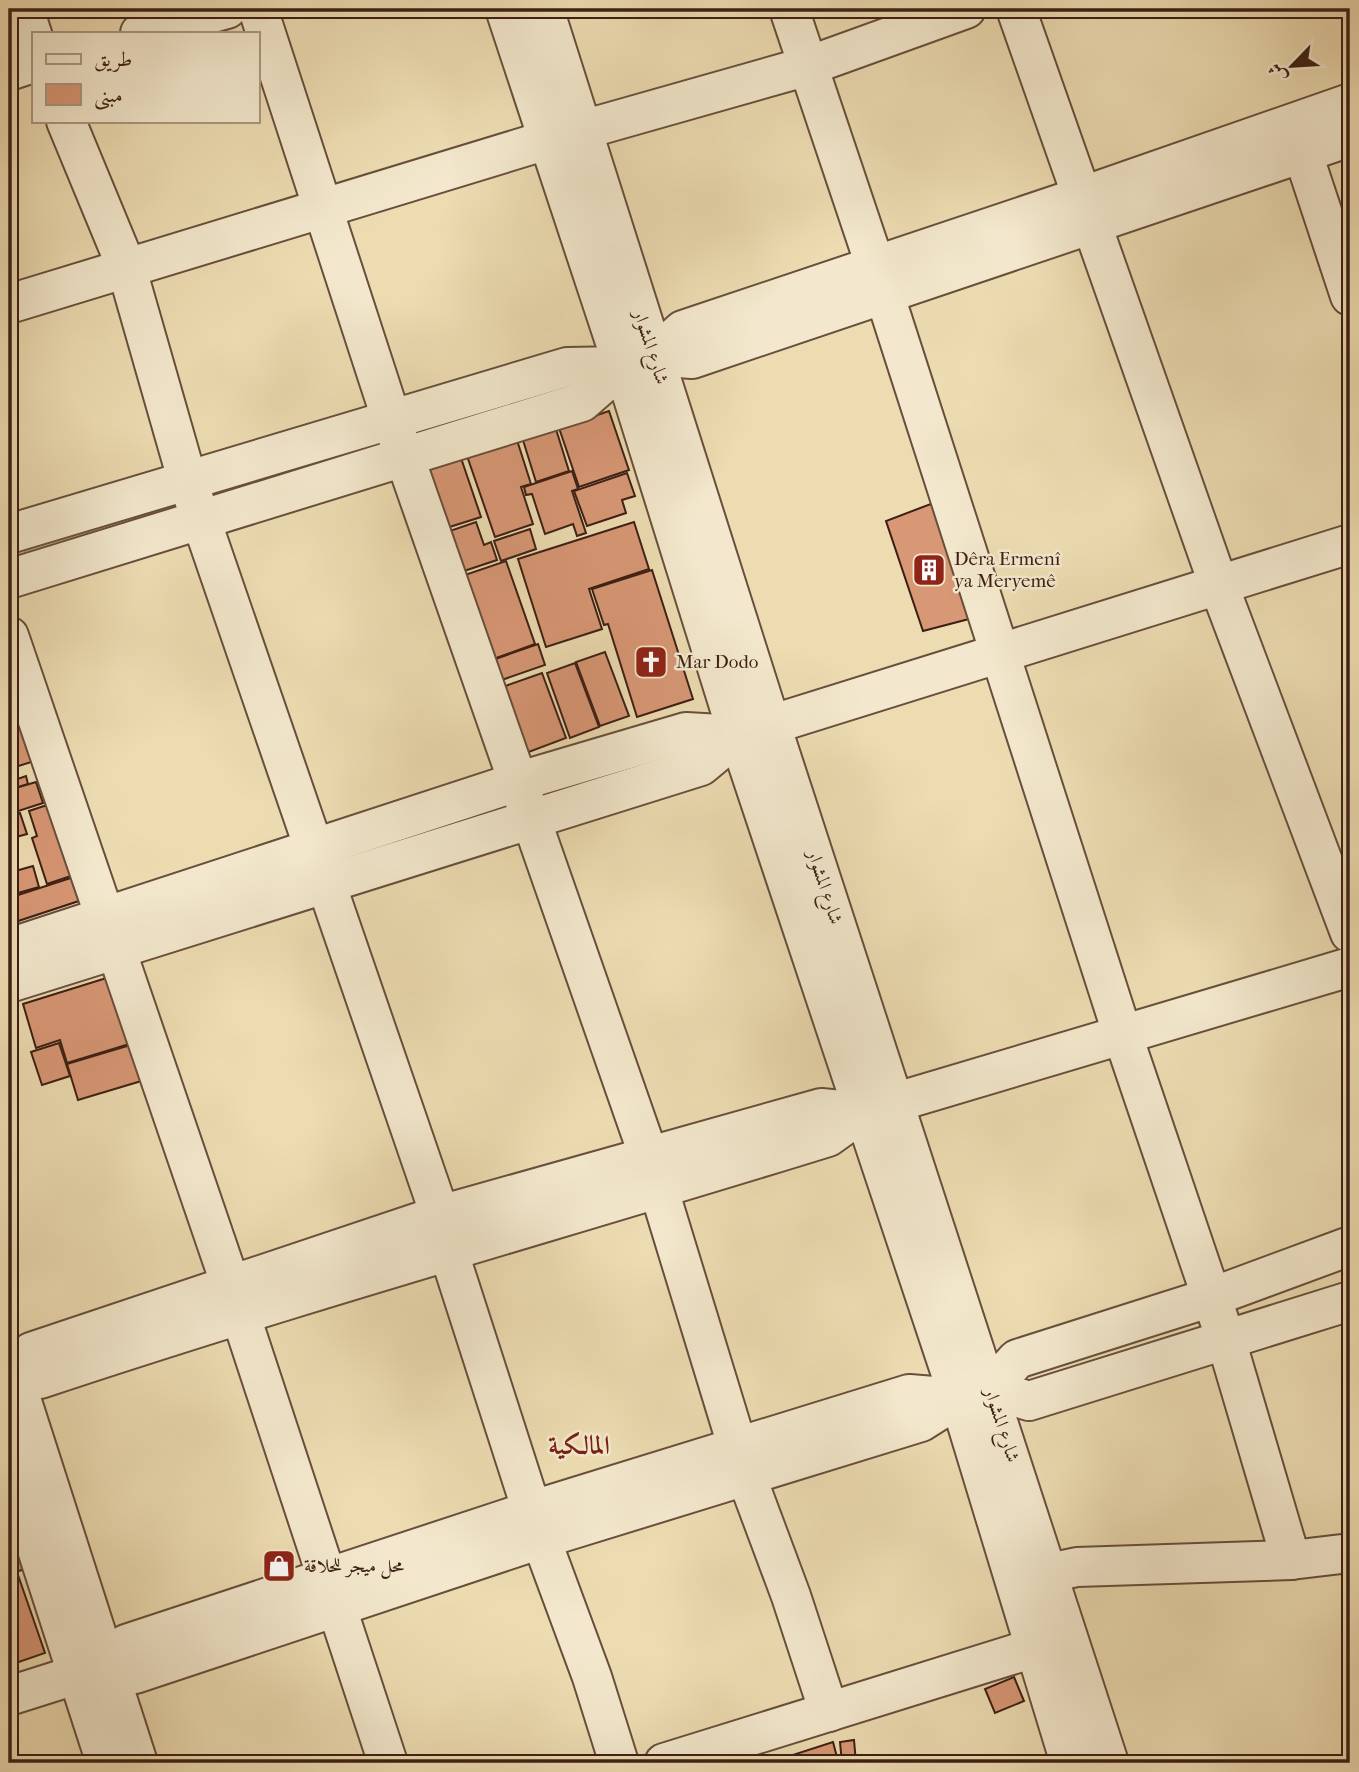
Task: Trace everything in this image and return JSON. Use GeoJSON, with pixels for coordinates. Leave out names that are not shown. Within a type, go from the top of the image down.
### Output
{"type":"FeatureCollection","features":[{"type":"Feature","properties":{"kind":"street"},"geometry":{"type":"LineString","coordinates":[[24,9],[32,34]]}},
{"type":"Feature","properties":{"kind":"street"},"geometry":{"type":"LineString","coordinates":[[144,32],[227,9]]}},
{"type":"Feature","properties":{"kind":"street"},"geometry":{"type":"LineString","coordinates":[[258,9],[391,421],[406,456],[520,781],[653,1172],[743,1462],[829,1712]]}},
{"type":"Feature","properties":{"kind":"street","name":"شارع المشوار"},"geometry":{"type":"LineString","coordinates":[[505,9],[563,135],[639,361],[755,730],[974,1394],[1031,1577],[1109,1763]]}},
{"type":"Feature","properties":{"kind":"street","name":"شارع المشوار"},"geometry":{"type":"LineString","coordinates":[[544,9],[563,135]]}},
{"type":"Feature","properties":{"kind":"street"},"geometry":{"type":"LineString","coordinates":[[789,9],[1002,654],[1123,1037],[1226,1340],[1291,1560]]}},
{"type":"Feature","properties":{"kind":"street"},"geometry":{"type":"LineString","coordinates":[[9,304],[126,266],[563,135],[808,66],[966,9]]}},
{"type":"Feature","properties":{"kind":"street"},"geometry":{"type":"LineString","coordinates":[[1016,9],[1219,586],[1350,933]]}},
{"type":"Feature","properties":{"kind":"street"},"geometry":{"type":"LineString","coordinates":[[9,71],[32,64]]}},
{"type":"Feature","properties":{"kind":"street"},"geometry":{"type":"LineString","coordinates":[[9,579],[582,402],[683,330],[880,280],[1087,210],[1350,103]]}},
{"type":"Feature","properties":{"kind":"street"},"geometry":{"type":"LineString","coordinates":[[66,122],[126,266],[187,479],[440,1215],[449,1253],[537,1525],[592,1677],[619,1763]]}},
{"type":"Feature","properties":{"kind":"street"},"geometry":{"type":"LineString","coordinates":[[1087,210],[1303,154],[1350,137]]}},
{"type":"Feature","properties":{"kind":"street"},"geometry":{"type":"LineString","coordinates":[[1303,154],[1350,296]]}},
{"type":"Feature","properties":{"kind":"street"},"geometry":{"type":"LineString","coordinates":[[9,534],[567,367],[639,361]]}},
{"type":"Feature","properties":{"kind":"street"},"geometry":{"type":"LineString","coordinates":[[9,983],[109,934],[313,849],[520,781],[686,732],[755,730],[1350,544]]}},
{"type":"Feature","properties":{"kind":"street"},"geometry":{"type":"LineString","coordinates":[[9,636],[235,1298],[388,1763]]}},
{"type":"Feature","properties":{"kind":"street"},"geometry":{"type":"LineString","coordinates":[[9,948],[109,934],[325,885],[701,766],[755,730]]}},
{"type":"Feature","properties":{"kind":"street"},"geometry":{"type":"LineString","coordinates":[[10,1368],[40,1379],[440,1215],[828,1138],[879,1106],[1123,1037],[1350,967]]}},
{"type":"Feature","properties":{"kind":"street"},"geometry":{"type":"LineString","coordinates":[[235,1298],[449,1253],[653,1172]]}},
{"type":"Feature","properties":{"kind":"street"},"geometry":{"type":"LineString","coordinates":[[9,1696],[93,1670],[135,1674],[332,1592],[537,1525],[743,1462],[921,1422],[974,1394],[1017,1359],[1212,1297],[1350,1246]]}},
{"type":"Feature","properties":{"kind":"street"},"geometry":{"type":"LineString","coordinates":[[974,1394],[1029,1401],[1350,1301]]}},
{"type":"Feature","properties":{"kind":"street"},"geometry":{"type":"LineString","coordinates":[[10,1368],[93,1670],[106,1763]]}},
{"type":"Feature","properties":{"kind":"street"},"geometry":{"type":"LineString","coordinates":[[9,1463],[93,1670],[138,1763]]}},
{"type":"Feature","properties":{"kind":"street"},"geometry":{"type":"LineString","coordinates":[[1031,1577],[1077,1567],[1291,1560],[1350,1553]]}},
{"type":"Feature","properties":{"kind":"street","name":"شارع المشوار"},"geometry":{"type":"LineString","coordinates":[[1031,1577],[1034,1648],[1070,1763]]}},
{"type":"Feature","properties":{"kind":"street"},"geometry":{"type":"LineString","coordinates":[[664,1763],[1034,1648]]}},
{"type":"Feature","properties":{"kind":"green space"},"geometry":{"type":"Polygon","coordinates":[[[177,494],[181,508],[13,562],[9,548],[177,494]]]}},
{"type":"Feature","properties":{"kind":"building"},"geometry":{"type":"Polygon","coordinates":[[[609,411],[629,470],[579,487],[559,428],[609,411]]]}},
{"type":"Feature","properties":{"kind":"building"},"geometry":{"type":"Polygon","coordinates":[[[555,426],[569,471],[536,482],[522,437],[555,426]]]}},
{"type":"Feature","properties":{"kind":"building"},"geometry":{"type":"Polygon","coordinates":[[[516,437],[531,484],[521,487],[533,524],[495,537],[466,453],[516,437]]]}},
{"type":"Feature","properties":{"kind":"building"},"geometry":{"type":"Polygon","coordinates":[[[461,458],[481,517],[437,531],[417,472],[461,458]]]}},
{"type":"Feature","properties":{"kind":"building"},"geometry":{"type":"Polygon","coordinates":[[[572,471],[578,489],[572,491],[586,533],[577,536],[573,524],[545,534],[532,494],[526,495],[524,487],[572,471]]]}},
{"type":"Feature","properties":{"kind":"building"},"geometry":{"type":"Polygon","coordinates":[[[627,473],[635,496],[622,500],[626,513],[587,526],[574,491],[627,473]]]}},
{"type":"Feature","properties":{"kind":"building","name":"Dêra Ermenî ya Meryemê"},"geometry":{"type":"Polygon","coordinates":[[[936,502],[969,619],[923,631],[886,521],[936,502]]]}},
{"type":"Feature","properties":{"kind":"building"},"geometry":{"type":"Polygon","coordinates":[[[476,522],[484,545],[491,542],[497,560],[455,574],[441,534],[476,522]]]}},
{"type":"Feature","properties":{"kind":"building"},"geometry":{"type":"Polygon","coordinates":[[[634,522],[649,569],[589,589],[602,629],[546,647],[518,559],[634,522]]]}},
{"type":"Feature","properties":{"kind":"building"},"geometry":{"type":"Polygon","coordinates":[[[530,529],[536,549],[501,561],[494,541],[530,529]]]}},
{"type":"Feature","properties":{"kind":"building"},"geometry":{"type":"Polygon","coordinates":[[[506,561],[535,644],[485,662],[456,578],[506,561]]]}},
{"type":"Feature","properties":{"kind":"building","name":"Mar Dodo"},"geometry":{"type":"Polygon","coordinates":[[[652,570],[693,699],[637,717],[608,624],[604,625],[592,589],[652,570]]]}},
{"type":"Feature","properties":{"kind":"building"},"geometry":{"type":"Polygon","coordinates":[[[538,644],[545,665],[490,684],[484,663],[538,644]]]}},
{"type":"Feature","properties":{"kind":"building"},"geometry":{"type":"Polygon","coordinates":[[[605,652],[629,716],[600,726],[576,662],[605,652]]]}},
{"type":"Feature","properties":{"kind":"building"},"geometry":{"type":"Polygon","coordinates":[[[575,663],[599,727],[570,738],[547,673],[575,663]]]}},
{"type":"Feature","properties":{"kind":"building"},"geometry":{"type":"Polygon","coordinates":[[[542,673],[566,738],[518,756],[494,690],[542,673]]]}},
{"type":"Feature","properties":{"kind":"building"},"geometry":{"type":"Polygon","coordinates":[[[31,716],[44,758],[9,769],[9,724],[31,716]]]}},
{"type":"Feature","properties":{"kind":"building"},"geometry":{"type":"Polygon","coordinates":[[[26,776],[28,784],[9,790],[9,782],[26,776]]]}},
{"type":"Feature","properties":{"kind":"building"},"geometry":{"type":"Polygon","coordinates":[[[36,782],[43,803],[9,814],[9,790],[36,782]]]}},
{"type":"Feature","properties":{"kind":"building"},"geometry":{"type":"Polygon","coordinates":[[[53,803],[77,874],[47,884],[32,838],[37,836],[29,811],[53,803]]]}},
{"type":"Feature","properties":{"kind":"building"},"geometry":{"type":"Polygon","coordinates":[[[20,813],[27,834],[9,839],[9,817],[20,813]]]}},
{"type":"Feature","properties":{"kind":"building"},"geometry":{"type":"Polygon","coordinates":[[[9,847],[16,869],[9,875],[9,847]]]}},
{"type":"Feature","properties":{"kind":"building"},"geometry":{"type":"Polygon","coordinates":[[[33,866],[39,887],[18,893],[12,872],[33,866]]]}},
{"type":"Feature","properties":{"kind":"building"},"geometry":{"type":"Polygon","coordinates":[[[83,874],[91,897],[9,924],[9,894],[13,892],[15,896],[83,874]]]}},
{"type":"Feature","properties":{"kind":"building"},"geometry":{"type":"Polygon","coordinates":[[[116,975],[136,1042],[67,1063],[60,1040],[36,1048],[23,1004],[116,975]]]}},
{"type":"Feature","properties":{"kind":"building"},"geometry":{"type":"Polygon","coordinates":[[[59,1043],[70,1076],[42,1085],[31,1052],[59,1043]]]}},
{"type":"Feature","properties":{"kind":"building"},"geometry":{"type":"Polygon","coordinates":[[[137,1043],[148,1079],[78,1100],[67,1064],[137,1043]]]}},
{"type":"Feature","properties":{"kind":"building"},"geometry":{"type":"Polygon","coordinates":[[[9,1524],[25,1569],[9,1574],[9,1524]]]}},
{"type":"Feature","properties":{"kind":"building"},"geometry":{"type":"Polygon","coordinates":[[[18,1575],[45,1653],[13,1664],[9,1652],[9,1578],[18,1575]]]}},
{"type":"Feature","properties":{"kind":"building"},"geometry":{"type":"Polygon","coordinates":[[[1014,1677],[1024,1701],[995,1713],[985,1689],[1014,1677]]]}},
{"type":"Feature","properties":{"kind":"building"},"geometry":{"type":"Polygon","coordinates":[[[854,1740],[856,1763],[842,1763],[840,1742],[854,1740]]]}},
{"type":"Feature","properties":{"kind":"building"},"geometry":{"type":"Polygon","coordinates":[[[833,1742],[838,1761],[774,1761],[833,1742]]]}},
{"type":"Feature","properties":{"kind":"building"},"geometry":{"type":"Polygon","coordinates":[[[997,1755],[997,1763],[905,1763],[905,1757],[997,1755]]]}},
{"type":"Feature","properties":{"kind":"place","name":"Dêra Ermenî ya Meryemê"},"geometry":{"type":"Point","coordinates":[929,570]}},
{"type":"Feature","properties":{"kind":"place","name":"Mar Dodo"},"geometry":{"type":"Point","coordinates":[651,662]}},
{"type":"Feature","properties":{"kind":"place","name":"محل ميجر للحلاقة"},"geometry":{"type":"Point","coordinates":[279,1566]}},
{"type":"Feature","properties":{"kind":"district","name":"المالكية"},"geometry":{"type":"Point","coordinates":[579,1445]}}]}
